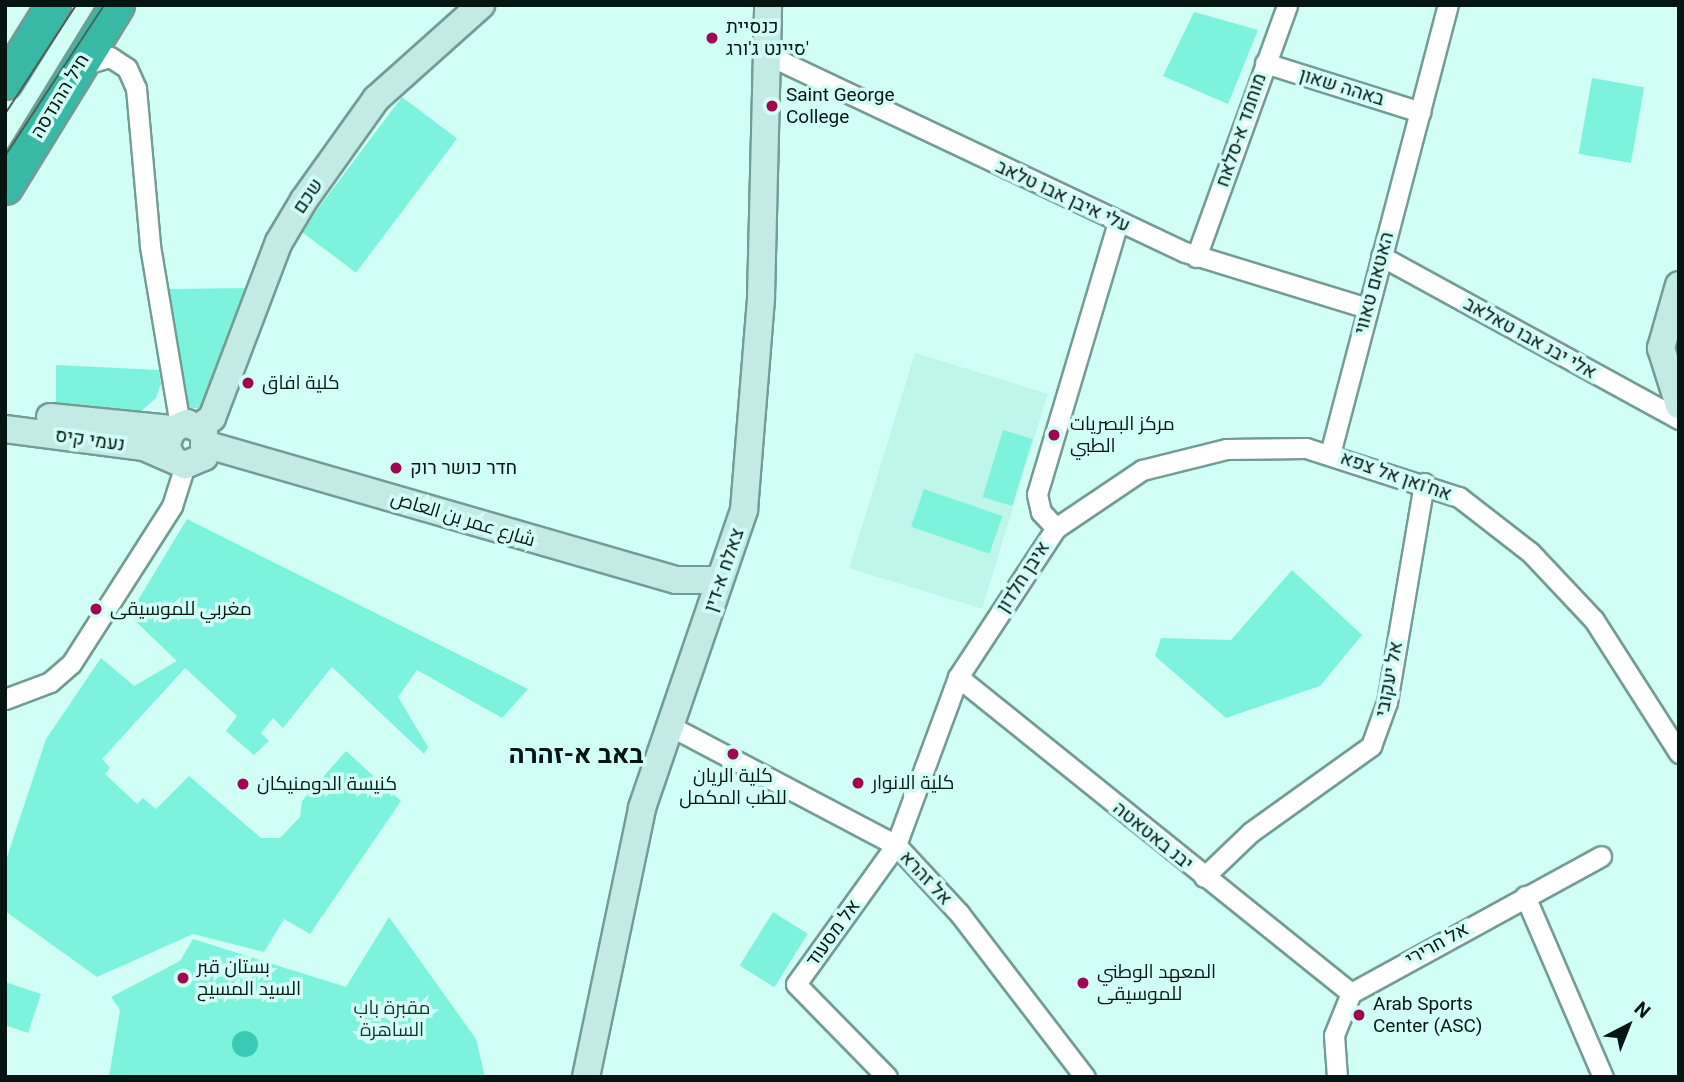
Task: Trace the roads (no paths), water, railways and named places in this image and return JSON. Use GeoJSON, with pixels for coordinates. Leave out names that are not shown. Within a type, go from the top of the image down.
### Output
{"type":"FeatureCollection","features":[{"type":"Feature","properties":{"kind":"highway"},"geometry":{"type":"LineString","coordinates":[[5,82],[53,5]]}},
{"type":"Feature","properties":{"kind":"highway","name":"חיל ההנדסה"},"geometry":{"type":"LineString","coordinates":[[5,187],[117,5]]}},
{"type":"Feature","properties":{"kind":"street","name":"שכם"},"geometry":{"type":"LineString","coordinates":[[178,462],[199,462],[190,431],[212,418],[279,242],[304,200],[376,99],[481,5]]}},
{"type":"Feature","properties":{"kind":"street","name":"צאלח א-דין"},"geometry":{"type":"LineString","coordinates":[[586,1077],[625,869],[674,727],[719,580],[730,565],[744,510],[761,297],[770,56],[768,5]]}},
{"type":"Feature","properties":{"kind":"street","name":"מוחמד א-סלאח"},"geometry":{"type":"LineString","coordinates":[[1196,257],[1287,5]]}},
{"type":"Feature","properties":{"kind":"street","name":"האטאם טאווי"},"geometry":{"type":"LineString","coordinates":[[1330,454],[1448,5]]}},
{"type":"Feature","properties":{"kind":"street","name":"עלי איבן אבו טלאב"},"geometry":{"type":"LineString","coordinates":[[770,56],[1118,223],[1196,257],[1367,308]]}},
{"type":"Feature","properties":{"kind":"street"},"geometry":{"type":"LineString","coordinates":[[11,697],[50,682],[71,664],[172,506],[178,462],[166,445],[190,431],[157,297],[136,88],[127,68],[110,57],[75,70]]}},
{"type":"Feature","properties":{"kind":"street","name":"באהה שאון"},"geometry":{"type":"LineString","coordinates":[[1265,63],[1420,112]]}},
{"type":"Feature","properties":{"kind":"street","name":"איבן חלדון"},"geometry":{"type":"LineString","coordinates":[[896,845],[958,677],[1056,528],[1041,512],[1037,494],[1118,223]]}},
{"type":"Feature","properties":{"kind":"street","name":"אלי יבנ אבו טאלאב"},"geometry":{"type":"LineString","coordinates":[[1381,256],[1679,419]]}},
{"type":"Feature","properties":{"kind":"street"},"geometry":{"type":"LineString","coordinates":[[1679,285],[1661,348],[1679,405]]}},
{"type":"Feature","properties":{"kind":"street","name":"נעמי קיס"},"geometry":{"type":"LineString","coordinates":[[5,412],[190,431]]}},
{"type":"Feature","properties":{"kind":"street","name":"נעמי קיס"},"geometry":{"type":"LineString","coordinates":[[5,429],[144,447],[178,462]]}},
{"type":"Feature","properties":{"kind":"street","name":"شارع عمر بن العاص"},"geometry":{"type":"LineString","coordinates":[[190,431],[676,580],[719,580]]}},
{"type":"Feature","properties":{"kind":"street","name":"אח'ואן אל צפא"},"geometry":{"type":"LineString","coordinates":[[1056,528],[1115,485],[1184,456],[1267,447],[1330,454],[1424,483],[1496,522],[1564,586],[1622,657],[1679,753]]}},
{"type":"Feature","properties":{"kind":"street","name":"אל יעקובי"},"geometry":{"type":"LineString","coordinates":[[1204,877],[1251,832],[1371,746],[1387,702],[1424,483]]}},
{"type":"Feature","properties":{"kind":"street","name":"יבנ באטאטה"},"geometry":{"type":"LineString","coordinates":[[958,677],[1351,993]]}},
{"type":"Feature","properties":{"kind":"street","name":"אל זהרא"},"geometry":{"type":"LineString","coordinates":[[674,727],[896,845],[959,913],[1085,1077]]}},
{"type":"Feature","properties":{"kind":"street","name":"אל מסעוד"},"geometry":{"type":"LineString","coordinates":[[887,1077],[796,984],[896,845]]}},
{"type":"Feature","properties":{"kind":"street","name":"אל חרירי"},"geometry":{"type":"LineString","coordinates":[[1351,993],[1601,856]]}},
{"type":"Feature","properties":{"kind":"street"},"geometry":{"type":"LineString","coordinates":[[1525,896],[1603,1077]]}},
{"type":"Feature","properties":{"kind":"street"},"geometry":{"type":"LineString","coordinates":[[1337,1077],[1334,1035],[1351,993]]}},
{"type":"Feature","properties":{"kind":"tram line"},"geometry":{"type":"LineString","coordinates":[[5,114],[76,5]]}},
{"type":"Feature","properties":{"kind":"tram line"},"geometry":{"type":"LineString","coordinates":[[5,156],[104,5]]}},
{"type":"Feature","properties":{"kind":"place","name":"כנסיית סיינט ג'ורג'"},"geometry":{"type":"Point","coordinates":[712,38]}},
{"type":"Feature","properties":{"kind":"place","name":"Saint George College"},"geometry":{"type":"Point","coordinates":[772,106]}},
{"type":"Feature","properties":{"kind":"place","name":"كلية افاق"},"geometry":{"type":"Point","coordinates":[248,383]}},
{"type":"Feature","properties":{"kind":"place","name":"مركز البصريات الطبي"},"geometry":{"type":"Point","coordinates":[1054,435]}},
{"type":"Feature","properties":{"kind":"place","name":"חדר כושר רוק"},"geometry":{"type":"Point","coordinates":[396,468]}},
{"type":"Feature","properties":{"kind":"place","name":"مغربي للموسيقى"},"geometry":{"type":"Point","coordinates":[96,609]}},
{"type":"Feature","properties":{"kind":"place","name":"كلية الريان للطب المكمل"},"geometry":{"type":"Point","coordinates":[733,754]}},
{"type":"Feature","properties":{"kind":"place","name":"كلية الانوار"},"geometry":{"type":"Point","coordinates":[858,783]}},
{"type":"Feature","properties":{"kind":"place","name":"كنيسة الدومنيكان"},"geometry":{"type":"Point","coordinates":[243,784]}},
{"type":"Feature","properties":{"kind":"place","name":"بستان قبر السيد المسيح"},"geometry":{"type":"Point","coordinates":[183,978]}},
{"type":"Feature","properties":{"kind":"place","name":"المعهد الوطني للموسيقى"},"geometry":{"type":"Point","coordinates":[1083,983]}},
{"type":"Feature","properties":{"kind":"place","name":"Arab Sports Center (ASC)"},"geometry":{"type":"Point","coordinates":[1359,1015]}},
{"type":"Feature","properties":{"kind":"district","name":"באב א-זהרה"},"geometry":{"type":"Point","coordinates":[576,755]}},
{"type":"Feature","properties":{"kind":"park label","name":"مقبرة باب الساهرة"},"geometry":{"type":"Point","coordinates":[392,1019]}}]}
